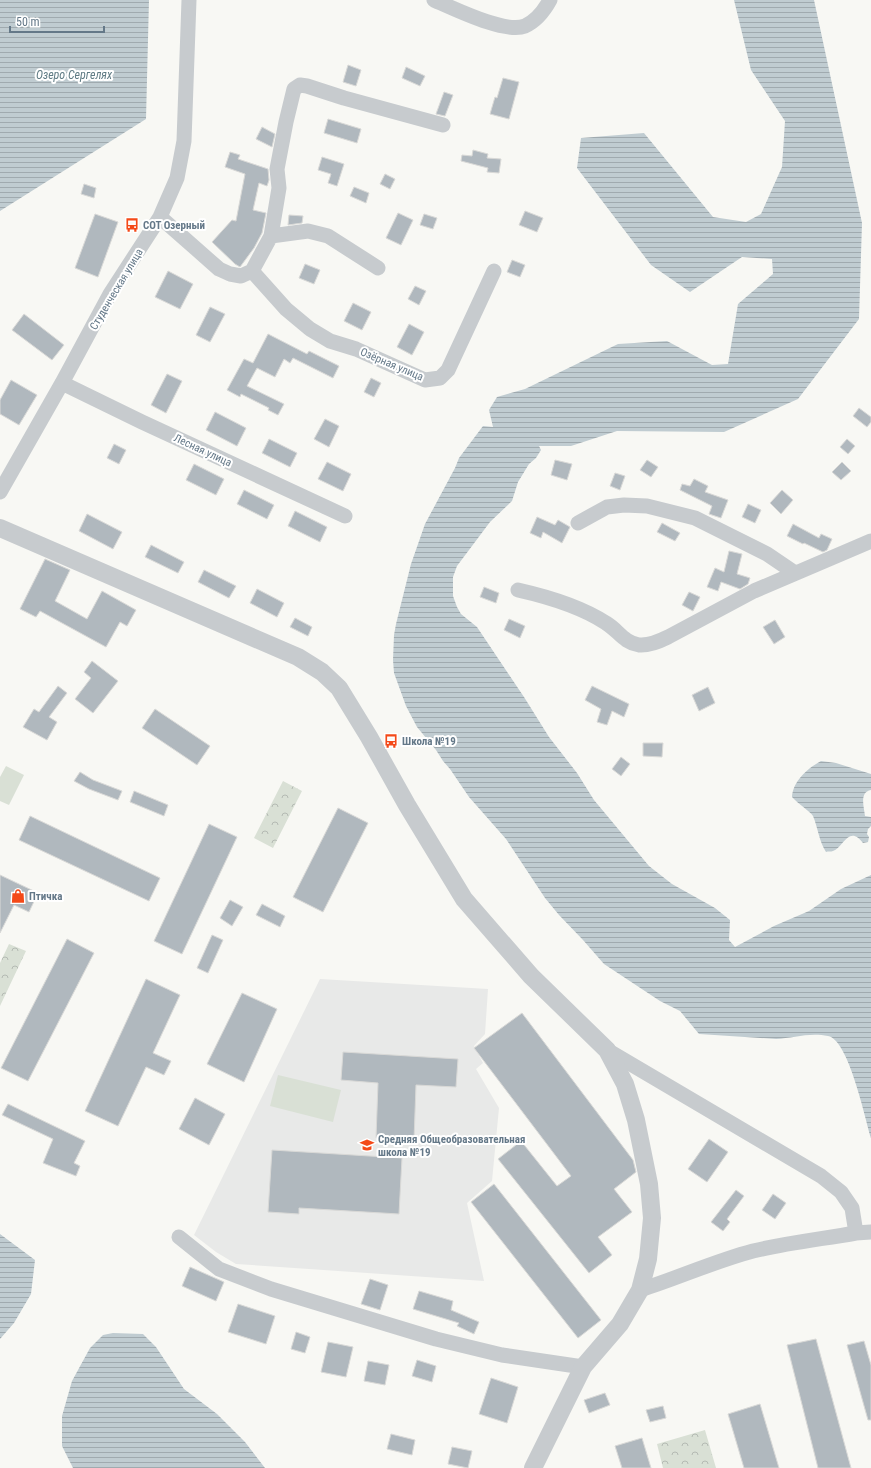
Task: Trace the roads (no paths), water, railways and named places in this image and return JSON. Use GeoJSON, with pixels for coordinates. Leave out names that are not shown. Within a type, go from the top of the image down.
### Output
{"type":"FeatureCollection","features":[{"type":"Feature","properties":{"kind":"street","name":"Студенческая улица"},"geometry":{"type":"LineString","coordinates":[[0,492],[62,383],[110,294],[160,217],[177,178],[184,141],[189,0]]}},
{"type":"Feature","properties":{"kind":"street"},"geometry":{"type":"LineString","coordinates":[[434,0],[487,22],[504,27],[524,26],[543,12],[550,0]]}},
{"type":"Feature","properties":{"kind":"street"},"geometry":{"type":"LineString","coordinates":[[160,217],[219,269],[230,274],[241,276],[252,271],[271,236],[279,188],[277,169],[286,122],[294,89],[300,85],[442,126]]}},
{"type":"Feature","properties":{"kind":"street"},"geometry":{"type":"LineString","coordinates":[[271,236],[308,232],[328,236],[378,268]]}},
{"type":"Feature","properties":{"kind":"street","name":"Озёрная улица"},"geometry":{"type":"LineString","coordinates":[[252,271],[286,308],[310,329],[330,341],[356,349],[424,380],[440,378],[448,370],[494,271]]}},
{"type":"Feature","properties":{"kind":"street","name":"Лесная улица"},"geometry":{"type":"LineString","coordinates":[[62,383],[142,422],[345,516]]}},
{"type":"Feature","properties":{"kind":"street"},"geometry":{"type":"LineString","coordinates":[[578,523],[607,507],[624,505],[647,506],[695,518],[767,554],[795,573]]}},
{"type":"Feature","properties":{"kind":"street"},"geometry":{"type":"LineString","coordinates":[[0,528],[298,658],[322,672],[339,688],[347,700],[407,805],[464,899],[531,976],[607,1050],[821,1176],[841,1192],[852,1208],[856,1233]]}},
{"type":"Feature","properties":{"kind":"street"},"geometry":{"type":"LineString","coordinates":[[518,590],[547,596],[570,604],[607,624],[628,642],[641,645],[655,643],[754,591],[871,541]]}},
{"type":"Feature","properties":{"kind":"street"},"geometry":{"type":"LineString","coordinates":[[533,1468],[582,1367],[620,1324],[640,1290],[648,1258],[652,1218],[649,1184],[632,1105],[625,1084],[607,1050]]}},
{"type":"Feature","properties":{"kind":"street"},"geometry":{"type":"LineString","coordinates":[[640,1290],[668,1281],[710,1264],[754,1251],[856,1233],[871,1232]]}},
{"type":"Feature","properties":{"kind":"street"},"geometry":{"type":"LineString","coordinates":[[180,1237],[219,1269],[271,1289],[465,1346],[502,1355],[582,1367]]}},
{"type":"Feature","properties":{"kind":"water","name":"Озеро Сергелях"},"geometry":{"type":"Polygon","coordinates":[[[0,0],[149,0],[146,119],[0,211],[0,0]]]}},
{"type":"Feature","properties":{"kind":"water"},"geometry":{"type":"Polygon","coordinates":[[[734,0],[814,0],[862,223],[859,319],[798,399],[724,432],[617,431],[571,446],[539,446],[541,450],[536,458],[529,464],[518,482],[512,501],[490,522],[457,566],[453,577],[453,596],[461,614],[477,627],[549,737],[577,773],[594,800],[649,866],[672,884],[715,908],[730,920],[729,940],[735,947],[774,926],[809,911],[841,889],[871,875],[871,1138],[855,1081],[843,1051],[836,1041],[828,1036],[821,1035],[776,1039],[699,1034],[680,1011],[660,1001],[604,964],[545,898],[506,839],[469,797],[436,750],[417,727],[406,706],[394,673],[394,635],[396,624],[411,564],[425,524],[459,458],[483,426],[493,427],[489,410],[497,397],[525,389],[618,344],[667,341],[712,365],[728,364],[738,304],[773,274],[772,259],[742,257],[690,292],[651,265],[577,168],[581,138],[644,133],[713,217],[746,222],[761,214],[782,167],[785,121],[751,70],[734,0]]]}},
{"type":"Feature","properties":{"kind":"water"},"geometry":{"type":"Polygon","coordinates":[[[821,761],[836,763],[871,774],[871,790],[867,791],[863,800],[865,816],[871,817],[871,826],[868,829],[867,834],[869,837],[868,842],[863,843],[858,838],[850,836],[837,849],[826,852],[813,816],[792,797],[798,780],[811,767],[821,761]]]}},
{"type":"Feature","properties":{"kind":"water"},"geometry":{"type":"Polygon","coordinates":[[[0,1234],[35,1260],[31,1294],[14,1323],[0,1339],[0,1234]]]}},
{"type":"Feature","properties":{"kind":"water"},"geometry":{"type":"Polygon","coordinates":[[[113,1333],[143,1334],[156,1347],[184,1389],[217,1414],[245,1442],[265,1468],[73,1468],[62,1446],[62,1416],[72,1381],[90,1348],[103,1335],[113,1333]]]}},
{"type":"Feature","properties":{"kind":"place","name":"СОТ Озерный"},"geometry":{"type":"Point","coordinates":[132,225]}},
{"type":"Feature","properties":{"kind":"place","name":"Школа №19"},"geometry":{"type":"Point","coordinates":[391,741]}},
{"type":"Feature","properties":{"kind":"place","name":"Птичка"},"geometry":{"type":"Point","coordinates":[18,896]}},
{"type":"Feature","properties":{"kind":"place","name":"Средняя Общеобразовательная школа №19"},"geometry":{"type":"Point","coordinates":[367,1145]}}]}
